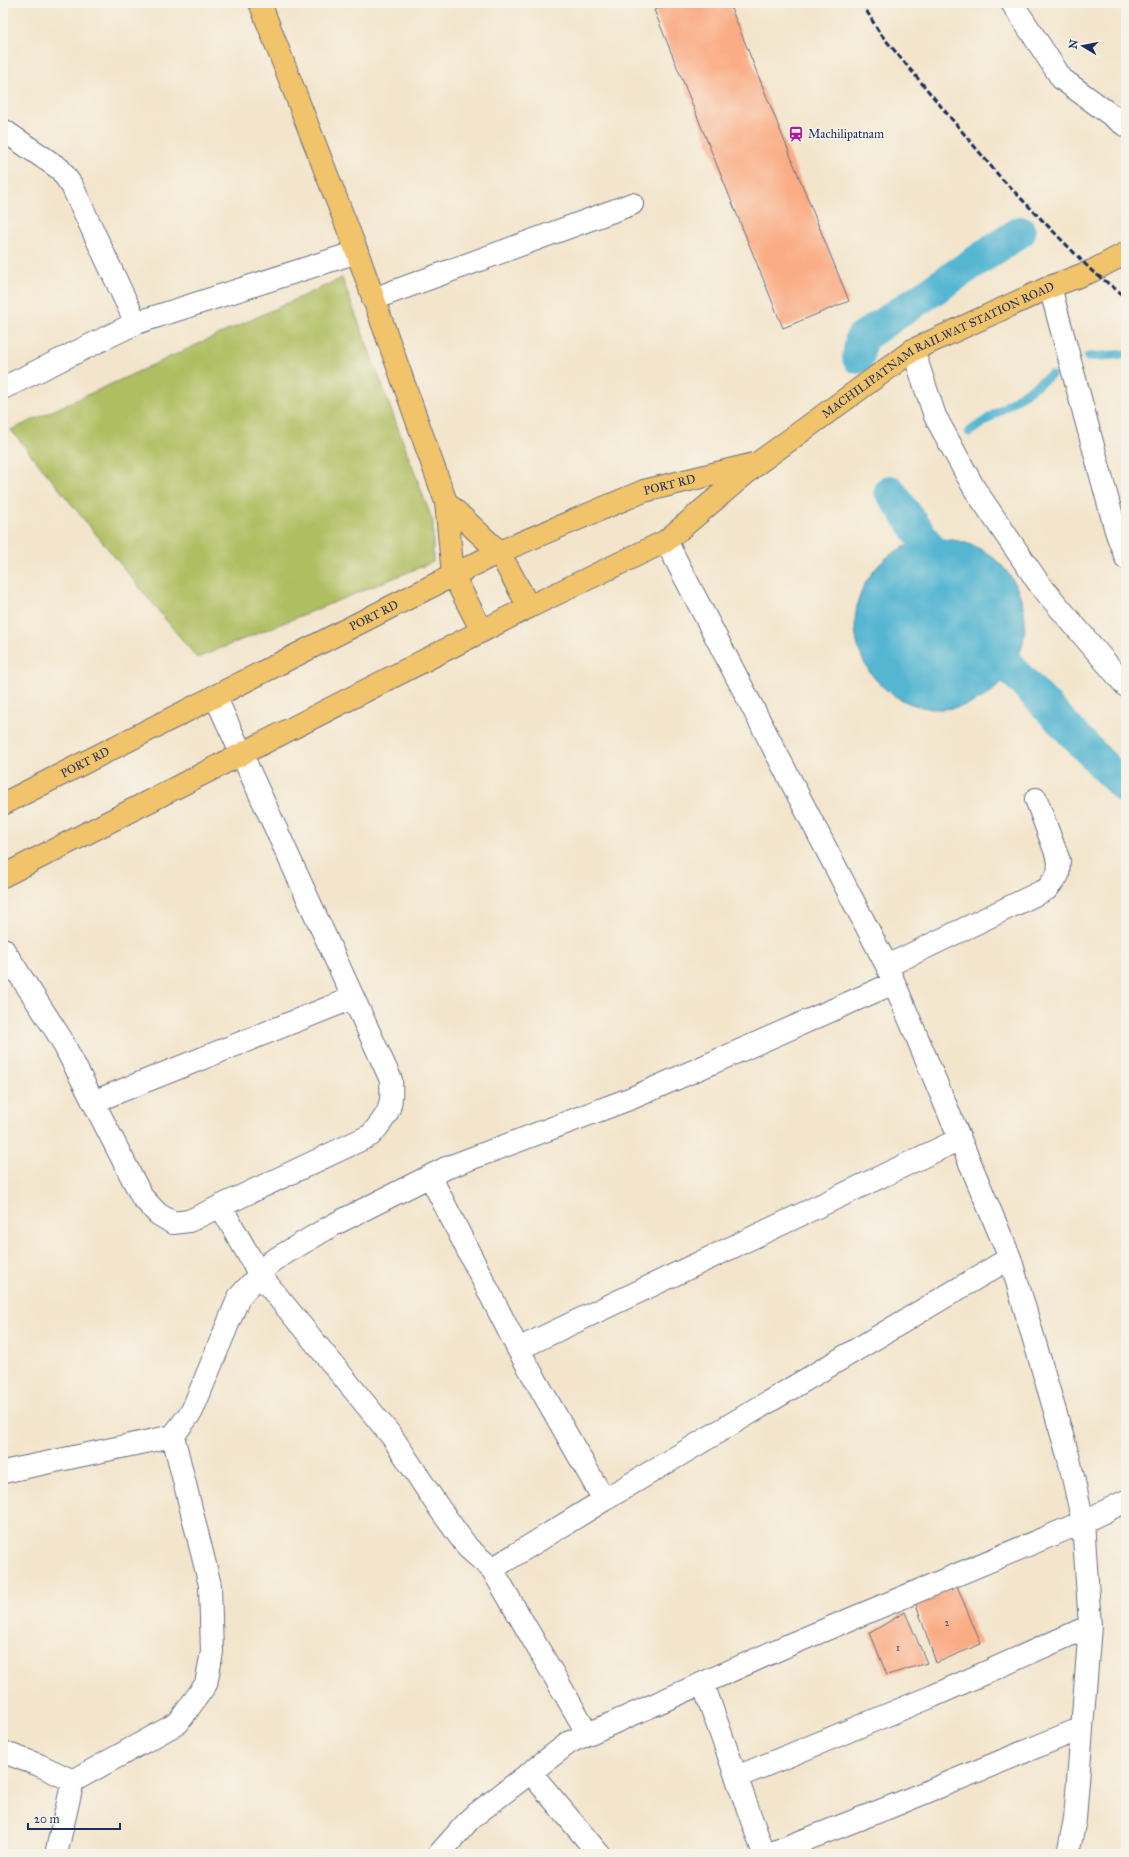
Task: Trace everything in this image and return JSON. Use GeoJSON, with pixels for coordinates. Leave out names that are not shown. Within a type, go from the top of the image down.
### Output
{"type":"FeatureCollection","features":[{"type":"Feature","properties":{"kind":"main road"},"geometry":{"type":"LineString","coordinates":[[260,3],[357,252],[446,502],[453,575],[482,631]]}},
{"type":"Feature","properties":{"kind":"main road","name":"MACHILIPATNAM RAILWAT STATION ROAD"},"geometry":{"type":"LineString","coordinates":[[3,876],[529,606],[666,541],[758,462],[913,350],[1050,287],[1092,271],[1126,253]]}},
{"type":"Feature","properties":{"kind":"main road","name":"PORT RD"},"geometry":{"type":"LineString","coordinates":[[3,804],[499,552],[644,492],[758,462]]}},
{"type":"Feature","properties":{"kind":"main road"},"geometry":{"type":"LineString","coordinates":[[446,502],[499,552],[529,606]]}},
{"type":"Feature","properties":{"kind":"street"},"geometry":{"type":"LineString","coordinates":[[1012,3],[1062,79],[1126,126]]}},
{"type":"Feature","properties":{"kind":"street"},"geometry":{"type":"LineString","coordinates":[[3,130],[60,169],[72,186],[136,323]]}},
{"type":"Feature","properties":{"kind":"street"},"geometry":{"type":"LineString","coordinates":[[373,299],[632,204]]}},
{"type":"Feature","properties":{"kind":"street"},"geometry":{"type":"LineString","coordinates":[[3,388],[136,323],[357,252]]}},
{"type":"Feature","properties":{"kind":"street"},"geometry":{"type":"LineString","coordinates":[[1050,287],[1116,531],[1126,558]]}},
{"type":"Feature","properties":{"kind":"street"},"geometry":{"type":"LineString","coordinates":[[913,350],[935,416],[974,488],[1040,585],[1126,686]]}},
{"type":"Feature","properties":{"kind":"street"},"geometry":{"type":"LineString","coordinates":[[666,541],[891,975],[1010,1258],[1069,1459],[1083,1522],[1090,1626],[1075,1819],[1068,1854]]}},
{"type":"Feature","properties":{"kind":"street"},"geometry":{"type":"LineString","coordinates":[[3,949],[60,1037],[142,1197],[158,1214],[174,1223],[189,1221],[371,1135],[386,1118],[392,1098],[391,1080],[215,696]]}},
{"type":"Feature","properties":{"kind":"street"},"geometry":{"type":"LineString","coordinates":[[3,1472],[173,1436],[192,1411],[239,1297],[272,1261],[333,1225],[446,1168],[632,1098],[891,975],[1048,889],[1058,875],[1059,862],[1036,799]]}},
{"type":"Feature","properties":{"kind":"street"},"geometry":{"type":"LineString","coordinates":[[93,1102],[353,998]]}},
{"type":"Feature","properties":{"kind":"street"},"geometry":{"type":"LineString","coordinates":[[518,1349],[960,1139]]}},
{"type":"Feature","properties":{"kind":"street"},"geometry":{"type":"LineString","coordinates":[[430,1176],[518,1349],[604,1500]]}},
{"type":"Feature","properties":{"kind":"street"},"geometry":{"type":"LineString","coordinates":[[221,1206],[260,1275],[393,1438],[437,1505],[468,1548],[492,1569],[588,1734]]}},
{"type":"Feature","properties":{"kind":"street"},"geometry":{"type":"LineString","coordinates":[[492,1569],[604,1500],[1010,1258]]}},
{"type":"Feature","properties":{"kind":"street"},"geometry":{"type":"LineString","coordinates":[[56,1854],[74,1781],[178,1723],[206,1684],[212,1652],[210,1585],[173,1436]]}},
{"type":"Feature","properties":{"kind":"street"},"geometry":{"type":"LineString","coordinates":[[443,1853],[471,1818],[570,1742],[798,1641],[1083,1522],[1126,1501]]}},
{"type":"Feature","properties":{"kind":"street"},"geometry":{"type":"LineString","coordinates":[[737,1777],[932,1696],[1090,1626]]}},
{"type":"Feature","properties":{"kind":"street"},"geometry":{"type":"LineString","coordinates":[[703,1684],[764,1854]]}},
{"type":"Feature","properties":{"kind":"street"},"geometry":{"type":"LineString","coordinates":[[769,1854],[890,1807],[1082,1728]]}},
{"type":"Feature","properties":{"kind":"street"},"geometry":{"type":"LineString","coordinates":[[3,1752],[39,1765],[74,1781]]}},
{"type":"Feature","properties":{"kind":"street"},"geometry":{"type":"LineString","coordinates":[[531,1773],[599,1854]]}},
{"type":"Feature","properties":{"kind":"green space"},"geometry":{"type":"Polygon","coordinates":[[[342,278],[433,522],[433,562],[197,658],[11,430],[342,278]]]}},
{"type":"Feature","properties":{"kind":"water"},"geometry":{"type":"Polygon","coordinates":[[[932,539],[948,539],[973,545],[994,558],[1006,570],[1019,591],[1022,599],[1025,624],[1024,641],[1019,657],[1006,678],[994,690],[973,703],[965,706],[948,709],[932,709],[907,703],[886,690],[874,678],[861,657],[858,649],[855,632],[855,616],[861,591],[874,570],[886,558],[907,545],[915,542],[932,539]]]}},
{"type":"Feature","properties":{"kind":"building"},"geometry":{"type":"Polygon","coordinates":[[[672,3],[729,3],[849,301],[783,328],[654,10],[672,3]]]}},
{"type":"Feature","properties":{"kind":"building"},"geometry":{"type":"Polygon","coordinates":[[[957,1586],[981,1644],[936,1663],[915,1601],[957,1586]]]}},
{"type":"Feature","properties":{"kind":"building"},"geometry":{"type":"Polygon","coordinates":[[[905,1612],[927,1663],[887,1675],[870,1633],[905,1612]]]}},
{"type":"Feature","properties":{"kind":"waterway"},"geometry":{"type":"LineString","coordinates":[[858,358],[861,338],[1020,232]]}},
{"type":"Feature","properties":{"kind":"waterway"},"geometry":{"type":"LineString","coordinates":[[1088,357],[1126,354]]}},
{"type":"Feature","properties":{"kind":"waterway"},"geometry":{"type":"LineString","coordinates":[[969,432],[1051,375]]}},
{"type":"Feature","properties":{"kind":"waterway"},"geometry":{"type":"LineString","coordinates":[[890,491],[949,575]]}},
{"type":"Feature","properties":{"kind":"waterway"},"geometry":{"type":"LineString","coordinates":[[988,634],[1013,671],[1126,789]]}},
{"type":"Feature","properties":{"kind":"railway"},"geometry":{"type":"LineString","coordinates":[[862,3],[879,32],[1000,177],[1092,271],[1126,297]]}},
{"type":"Feature","properties":{"kind":"place","name":"Machilipatnam"},"geometry":{"type":"Point","coordinates":[796,134]}}]}
